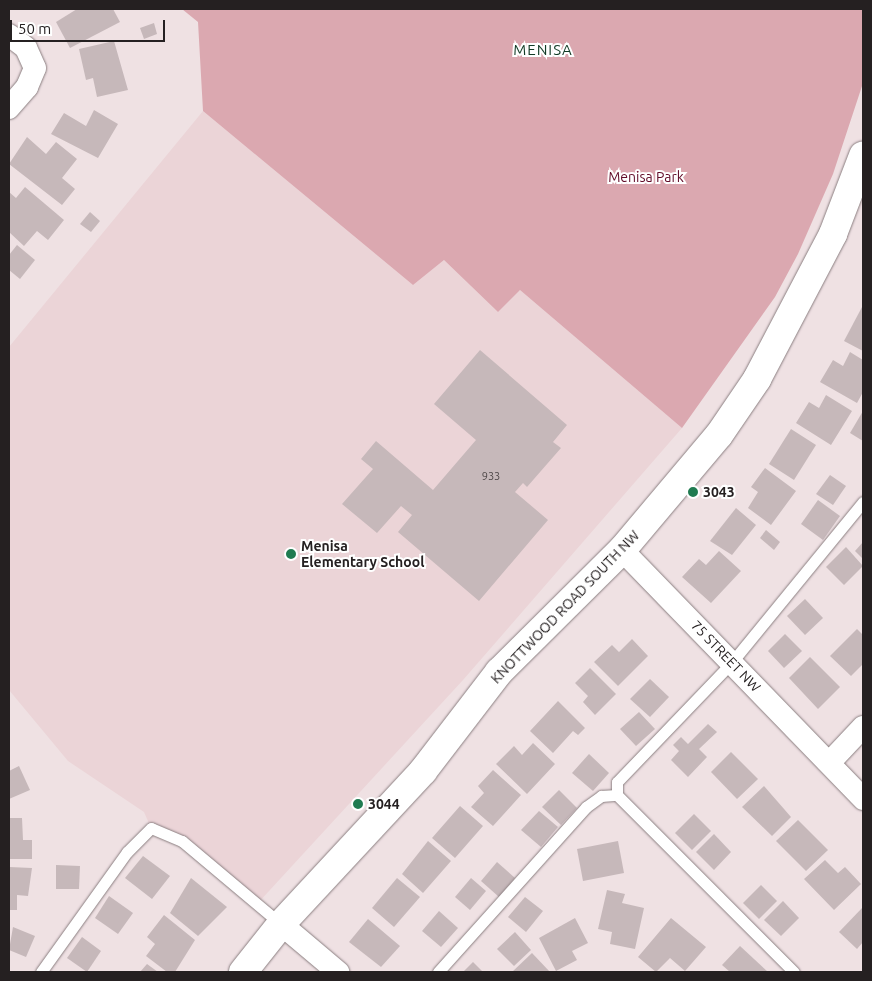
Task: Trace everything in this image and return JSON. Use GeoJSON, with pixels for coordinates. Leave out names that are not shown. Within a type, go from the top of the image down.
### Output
{"type":"FeatureCollection","features":[{"type":"Feature","properties":{"kind":"street"},"geometry":{"type":"LineString","coordinates":[[9,35],[26,48],[35,68],[27,87],[9,108]]}},
{"type":"Feature","properties":{"kind":"street","name":"KNOTTWOOD ROAD SOUTH NW"},"geometry":{"type":"LineString","coordinates":[[243,972],[281,924],[424,771],[499,672],[622,550],[719,435],[757,379],[858,192],[863,156]]}},
{"type":"Feature","properties":{"kind":"street","name":"75 STREET NW"},"geometry":{"type":"LineString","coordinates":[[622,550],[830,762],[863,799]]}},
{"type":"Feature","properties":{"kind":"street"},"geometry":{"type":"LineString","coordinates":[[830,762],[863,727]]}},
{"type":"Feature","properties":{"kind":"street"},"geometry":{"type":"LineString","coordinates":[[281,924],[338,972]]}},
{"type":"Feature","properties":{"kind":"lane"},"geometry":{"type":"LineString","coordinates":[[794,972],[617,795],[617,782],[732,662],[863,502]]}},
{"type":"Feature","properties":{"kind":"lane"},"geometry":{"type":"LineString","coordinates":[[438,972],[586,807],[601,796],[617,795]]}},
{"type":"Feature","properties":{"kind":"lane"},"geometry":{"type":"LineString","coordinates":[[41,972],[127,852],[151,828],[182,841],[281,924]]}},
{"type":"Feature","properties":{"kind":"shaded area","name":"Menisa Elementary School"},"geometry":{"type":"Polygon","coordinates":[[[203,111],[413,285],[444,260],[498,312],[520,290],[682,428],[463,680],[258,903],[182,841],[151,828],[144,812],[68,761],[9,690],[9,347],[203,111]]]}},
{"type":"Feature","properties":{"kind":"green space","name":"Menisa Park"},"geometry":{"type":"Polygon","coordinates":[[[182,9],[863,9],[863,83],[833,174],[798,254],[775,297],[682,428],[520,290],[498,312],[444,260],[413,285],[203,111],[198,22],[182,9]]]}},
{"type":"Feature","properties":{"kind":"building"},"geometry":{"type":"Polygon","coordinates":[[[77,9],[113,9],[120,22],[70,48],[56,22],[77,9]]]}},
{"type":"Feature","properties":{"kind":"building"},"geometry":{"type":"Polygon","coordinates":[[[154,23],[157,34],[144,39],[140,28],[154,23]]]}},
{"type":"Feature","properties":{"kind":"building"},"geometry":{"type":"Polygon","coordinates":[[[114,41],[128,90],[97,97],[93,78],[86,80],[79,49],[114,41]]]}},
{"type":"Feature","properties":{"kind":"building"},"geometry":{"type":"Polygon","coordinates":[[[94,110],[118,124],[98,158],[51,134],[64,113],[86,126],[94,110]]]}},
{"type":"Feature","properties":{"kind":"building"},"geometry":{"type":"Polygon","coordinates":[[[27,137],[46,154],[56,142],[77,159],[62,178],[75,189],[62,205],[9,164],[27,137]]]}},
{"type":"Feature","properties":{"kind":"building"},"geometry":{"type":"Polygon","coordinates":[[[25,187],[64,220],[48,240],[37,231],[24,246],[9,232],[9,192],[16,198],[25,187]]]}},
{"type":"Feature","properties":{"kind":"building"},"geometry":{"type":"Polygon","coordinates":[[[90,212],[100,221],[91,232],[80,224],[90,212]]]}},
{"type":"Feature","properties":{"kind":"building"},"geometry":{"type":"Polygon","coordinates":[[[17,245],[35,260],[20,279],[9,270],[9,255],[17,245]]]}},
{"type":"Feature","properties":{"kind":"building"},"geometry":{"type":"Polygon","coordinates":[[[863,307],[863,351],[844,341],[863,307]]]}},
{"type":"Feature","properties":{"kind":"building"},"geometry":{"type":"Polygon","coordinates":[[[480,350],[567,425],[553,442],[561,448],[527,487],[523,483],[515,492],[548,520],[479,601],[398,532],[412,515],[401,506],[377,533],[342,504],[373,469],[361,459],[376,441],[433,490],[476,440],[434,404],[480,350]]]}},
{"type":"Feature","properties":{"kind":"building"},"geometry":{"type":"Polygon","coordinates":[[[850,352],[863,360],[863,392],[857,403],[820,382],[833,360],[843,366],[850,352]]]}},
{"type":"Feature","properties":{"kind":"building"},"geometry":{"type":"Polygon","coordinates":[[[826,395],[852,411],[831,445],[796,423],[809,402],[819,408],[826,395]]]}},
{"type":"Feature","properties":{"kind":"building"},"geometry":{"type":"Polygon","coordinates":[[[863,411],[863,441],[850,433],[863,411]]]}},
{"type":"Feature","properties":{"kind":"building"},"geometry":{"type":"Polygon","coordinates":[[[791,429],[816,445],[794,480],[769,464],[791,429]]]}},
{"type":"Feature","properties":{"kind":"building"},"geometry":{"type":"Polygon","coordinates":[[[765,468],[796,491],[771,525],[748,508],[758,492],[751,487],[765,468]]]}},
{"type":"Feature","properties":{"kind":"building"},"geometry":{"type":"Polygon","coordinates":[[[830,475],[846,486],[833,505],[816,494],[830,475]]]}},
{"type":"Feature","properties":{"kind":"building"},"geometry":{"type":"Polygon","coordinates":[[[818,500],[840,516],[823,540],[801,524],[818,500]]]}},
{"type":"Feature","properties":{"kind":"building"},"geometry":{"type":"Polygon","coordinates":[[[736,508],[756,525],[732,555],[710,541],[736,508]]]}},
{"type":"Feature","properties":{"kind":"building"},"geometry":{"type":"Polygon","coordinates":[[[766,530],[780,542],[774,550],[760,538],[766,530]]]}},
{"type":"Feature","properties":{"kind":"building"},"geometry":{"type":"Polygon","coordinates":[[[863,542],[863,559],[855,551],[863,542]]]}},
{"type":"Feature","properties":{"kind":"building"},"geometry":{"type":"Polygon","coordinates":[[[846,547],[863,566],[844,585],[826,567],[846,547]]]}},
{"type":"Feature","properties":{"kind":"building"},"geometry":{"type":"Polygon","coordinates":[[[719,551],[741,571],[711,603],[682,577],[699,559],[706,565],[719,551]]]}},
{"type":"Feature","properties":{"kind":"building"},"geometry":{"type":"Polygon","coordinates":[[[805,599],[823,618],[805,635],[787,616],[805,599]]]}},
{"type":"Feature","properties":{"kind":"building"},"geometry":{"type":"Polygon","coordinates":[[[857,629],[863,635],[863,664],[851,676],[830,656],[857,629]]]}},
{"type":"Feature","properties":{"kind":"building"},"geometry":{"type":"Polygon","coordinates":[[[785,634],[802,651],[784,668],[768,651],[785,634]]]}},
{"type":"Feature","properties":{"kind":"building"},"geometry":{"type":"Polygon","coordinates":[[[632,639],[648,656],[618,686],[594,662],[612,645],[619,652],[632,639]]]}},
{"type":"Feature","properties":{"kind":"building"},"geometry":{"type":"Polygon","coordinates":[[[810,657],[840,687],[818,709],[789,678],[810,657]]]}},
{"type":"Feature","properties":{"kind":"building"},"geometry":{"type":"Polygon","coordinates":[[[590,668],[616,694],[595,715],[583,702],[588,696],[575,683],[590,668]]]}},
{"type":"Feature","properties":{"kind":"building"},"geometry":{"type":"Polygon","coordinates":[[[650,679],[669,697],[650,717],[630,699],[650,679]]]}},
{"type":"Feature","properties":{"kind":"building"},"geometry":{"type":"Polygon","coordinates":[[[558,701],[585,728],[578,735],[573,731],[553,753],[530,731],[558,701]]]}},
{"type":"Feature","properties":{"kind":"building"},"geometry":{"type":"Polygon","coordinates":[[[639,712],[655,729],[636,746],[620,729],[639,712]]]}},
{"type":"Feature","properties":{"kind":"building"},"geometry":{"type":"Polygon","coordinates":[[[708,724],[717,732],[699,749],[707,757],[688,777],[671,760],[679,751],[673,745],[681,737],[688,744],[708,724]]]}},
{"type":"Feature","properties":{"kind":"building"},"geometry":{"type":"Polygon","coordinates":[[[533,743],[555,764],[527,794],[496,764],[514,746],[522,755],[533,743]]]}},
{"type":"Feature","properties":{"kind":"building"},"geometry":{"type":"Polygon","coordinates":[[[731,752],[758,779],[737,799],[711,772],[731,752]]]}},
{"type":"Feature","properties":{"kind":"building"},"geometry":{"type":"Polygon","coordinates":[[[589,754],[609,773],[593,791],[572,773],[589,754]]]}},
{"type":"Feature","properties":{"kind":"building"},"geometry":{"type":"Polygon","coordinates":[[[19,766],[30,790],[9,799],[9,771],[19,766]]]}},
{"type":"Feature","properties":{"kind":"building"},"geometry":{"type":"Polygon","coordinates":[[[493,770],[521,795],[493,826],[471,807],[484,793],[478,786],[493,770]]]}},
{"type":"Feature","properties":{"kind":"building"},"geometry":{"type":"Polygon","coordinates":[[[764,786],[791,817],[772,836],[742,807],[764,786]]]}},
{"type":"Feature","properties":{"kind":"building"},"geometry":{"type":"Polygon","coordinates":[[[559,790],[577,808],[561,825],[542,807],[559,790]]]}},
{"type":"Feature","properties":{"kind":"building"},"geometry":{"type":"Polygon","coordinates":[[[460,806],[483,826],[455,858],[432,838],[460,806]]]}},
{"type":"Feature","properties":{"kind":"building"},"geometry":{"type":"Polygon","coordinates":[[[539,811],[558,827],[541,847],[521,830],[539,811]]]}},
{"type":"Feature","properties":{"kind":"building"},"geometry":{"type":"Polygon","coordinates":[[[694,814],[711,831],[692,850],[675,833],[694,814]]]}},
{"type":"Feature","properties":{"kind":"building"},"geometry":{"type":"Polygon","coordinates":[[[9,818],[22,818],[23,840],[32,840],[32,859],[9,859],[9,818]]]}},
{"type":"Feature","properties":{"kind":"building"},"geometry":{"type":"Polygon","coordinates":[[[798,820],[828,850],[806,871],[776,841],[798,820]]]}},
{"type":"Feature","properties":{"kind":"building"},"geometry":{"type":"Polygon","coordinates":[[[714,834],[731,852],[714,870],[696,852],[714,834]]]}},
{"type":"Feature","properties":{"kind":"building"},"geometry":{"type":"Polygon","coordinates":[[[428,841],[451,861],[423,893],[402,874],[428,841]]]}},
{"type":"Feature","properties":{"kind":"building"},"geometry":{"type":"Polygon","coordinates":[[[618,841],[624,873],[583,881],[577,849],[618,841]]]}},
{"type":"Feature","properties":{"kind":"building"},"geometry":{"type":"Polygon","coordinates":[[[143,856],[170,876],[152,899],[125,878],[143,856]]]}},
{"type":"Feature","properties":{"kind":"building"},"geometry":{"type":"Polygon","coordinates":[[[825,860],[838,873],[845,867],[861,884],[834,910],[804,879],[825,860]]]}},
{"type":"Feature","properties":{"kind":"building"},"geometry":{"type":"Polygon","coordinates":[[[497,862],[515,878],[499,897],[481,881],[497,862]]]}},
{"type":"Feature","properties":{"kind":"building"},"geometry":{"type":"Polygon","coordinates":[[[56,865],[80,866],[79,889],[56,889],[56,865]]]}},
{"type":"Feature","properties":{"kind":"building"},"geometry":{"type":"Polygon","coordinates":[[[9,867],[32,868],[28,896],[17,895],[17,910],[9,910],[9,867]]]}},
{"type":"Feature","properties":{"kind":"building"},"geometry":{"type":"Polygon","coordinates":[[[191,878],[227,907],[198,936],[170,913],[191,878]]]}},
{"type":"Feature","properties":{"kind":"building"},"geometry":{"type":"Polygon","coordinates":[[[397,878],[420,897],[394,927],[372,908],[397,878]]]}},
{"type":"Feature","properties":{"kind":"building"},"geometry":{"type":"Polygon","coordinates":[[[471,878],[486,891],[470,910],[455,897],[471,878]]]}},
{"type":"Feature","properties":{"kind":"building"},"geometry":{"type":"Polygon","coordinates":[[[761,885],[777,901],[759,919],[743,903],[761,885]]]}},
{"type":"Feature","properties":{"kind":"building"},"geometry":{"type":"Polygon","coordinates":[[[607,890],[625,894],[622,903],[644,908],[635,949],[610,944],[612,932],[598,929],[607,890]]]}},
{"type":"Feature","properties":{"kind":"building"},"geometry":{"type":"Polygon","coordinates":[[[109,896],[133,913],[118,934],[95,918],[109,896]]]}},
{"type":"Feature","properties":{"kind":"building"},"geometry":{"type":"Polygon","coordinates":[[[525,897],[543,911],[526,932],[508,917],[525,897]]]}},
{"type":"Feature","properties":{"kind":"building"},"geometry":{"type":"Polygon","coordinates":[[[783,901],[799,918],[781,936],[764,920],[783,901]]]}},
{"type":"Feature","properties":{"kind":"building"},"geometry":{"type":"Polygon","coordinates":[[[863,907],[863,942],[857,949],[839,932],[863,907]]]}},
{"type":"Feature","properties":{"kind":"building"},"geometry":{"type":"Polygon","coordinates":[[[439,911],[458,928],[441,947],[422,931],[439,911]]]}},
{"type":"Feature","properties":{"kind":"building"},"geometry":{"type":"Polygon","coordinates":[[[164,915],[195,940],[175,972],[167,972],[146,956],[155,944],[147,937],[164,915]]]}},
{"type":"Feature","properties":{"kind":"building"},"geometry":{"type":"Polygon","coordinates":[[[575,918],[588,943],[572,951],[577,960],[556,971],[539,938],[575,918]]]}},
{"type":"Feature","properties":{"kind":"building"},"geometry":{"type":"Polygon","coordinates":[[[671,918],[706,947],[685,971],[670,958],[656,972],[638,957],[671,918]]]}},
{"type":"Feature","properties":{"kind":"building"},"geometry":{"type":"Polygon","coordinates":[[[368,919],[400,946],[381,967],[349,942],[368,919]]]}},
{"type":"Feature","properties":{"kind":"building"},"geometry":{"type":"Polygon","coordinates":[[[13,927],[35,936],[26,957],[9,950],[13,927]]]}},
{"type":"Feature","properties":{"kind":"building"},"geometry":{"type":"Polygon","coordinates":[[[515,932],[531,950],[514,966],[497,949],[515,932]]]}},
{"type":"Feature","properties":{"kind":"building"},"geometry":{"type":"Polygon","coordinates":[[[82,937],[101,951],[87,972],[67,958],[82,937]]]}},
{"type":"Feature","properties":{"kind":"building"},"geometry":{"type":"Polygon","coordinates":[[[740,946],[768,972],[730,972],[722,965],[740,946]]]}},
{"type":"Feature","properties":{"kind":"building"},"geometry":{"type":"Polygon","coordinates":[[[532,953],[550,972],[512,972],[532,953]]]}},
{"type":"Feature","properties":{"kind":"building"},"geometry":{"type":"Polygon","coordinates":[[[473,962],[483,972],[463,972],[473,962]]]}},
{"type":"Feature","properties":{"kind":"building"},"geometry":{"type":"Polygon","coordinates":[[[147,964],[158,972],[140,972],[147,964]]]}},
{"type":"Feature","properties":{"kind":"place","name":"3043"},"geometry":{"type":"Point","coordinates":[693,492]}},
{"type":"Feature","properties":{"kind":"place","name":"Menisa Elementary School"},"geometry":{"type":"Point","coordinates":[291,554]}},
{"type":"Feature","properties":{"kind":"place","name":"3044"},"geometry":{"type":"Point","coordinates":[358,804]}},
{"type":"Feature","properties":{"kind":"district","name":"MENISA"},"geometry":{"type":"Point","coordinates":[543,50]}}]}
